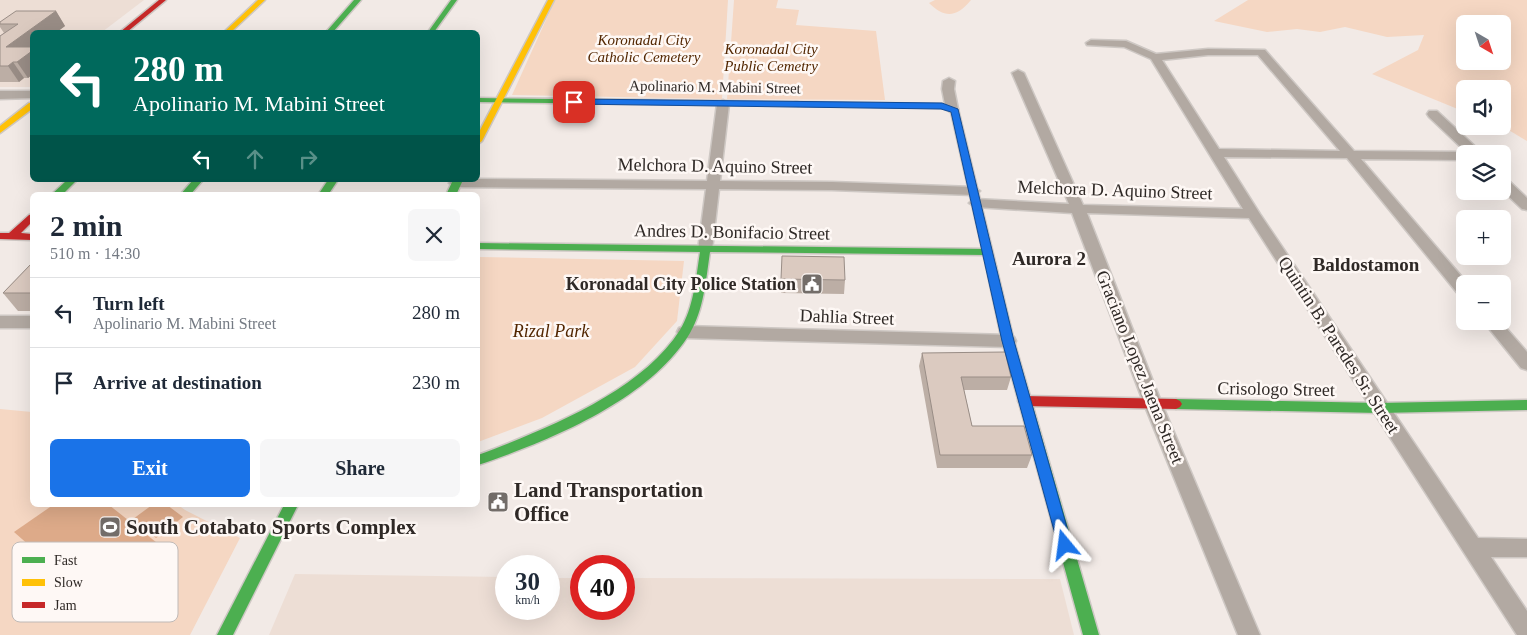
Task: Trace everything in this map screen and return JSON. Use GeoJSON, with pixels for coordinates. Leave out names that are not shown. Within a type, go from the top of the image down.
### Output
{"type":"FeatureCollection","features":[{"type":"Feature","properties":{"kind":"main road"},"geometry":{"type":"LineString","coordinates":[[126,30],[163,0]]}},
{"type":"Feature","properties":{"kind":"main road"},"geometry":{"type":"LineString","coordinates":[[229,30],[262,0]]}},
{"type":"Feature","properties":{"kind":"main road"},"geometry":{"type":"LineString","coordinates":[[331,30],[358,0]]}},
{"type":"Feature","properties":{"kind":"main road"},"geometry":{"type":"LineString","coordinates":[[432,30],[454,0]]}},
{"type":"Feature","properties":{"kind":"main road"},"geometry":{"type":"LineString","coordinates":[[480,137],[551,0]]}},
{"type":"Feature","properties":{"kind":"main road","name":"Apolinario M. Mabini Street"},"geometry":{"type":"LineString","coordinates":[[480,100],[942,106],[952,109]]}},
{"type":"Feature","properties":{"kind":"main road"},"geometry":{"type":"LineString","coordinates":[[0,130],[30,107]]}},
{"type":"Feature","properties":{"kind":"main road"},"geometry":{"type":"LineString","coordinates":[[952,109],[956,114],[986,252],[1008,341],[1091,635]]}},
{"type":"Feature","properties":{"kind":"main road"},"geometry":{"type":"LineString","coordinates":[[59,192],[70,182]]}},
{"type":"Feature","properties":{"kind":"main road"},"geometry":{"type":"LineString","coordinates":[[188,192],[196,182]]}},
{"type":"Feature","properties":{"kind":"main road"},"geometry":{"type":"LineString","coordinates":[[12,236],[30,219]]}},
{"type":"Feature","properties":{"kind":"main road"},"geometry":{"type":"LineString","coordinates":[[0,236],[30,237]]}},
{"type":"Feature","properties":{"kind":"main road","name":"Andres D. Bonifacio Street"},"geometry":{"type":"LineString","coordinates":[[480,246],[986,252]]}},
{"type":"Feature","properties":{"kind":"main road"},"geometry":{"type":"LineString","coordinates":[[480,459],[566,423],[610,400],[668,354],[685,332],[696,301],[705,250]]}},
{"type":"Feature","properties":{"kind":"main road","name":"Crisologo Street"},"geometry":{"type":"LineString","coordinates":[[1024,401],[1379,408],[1527,405]]}},
{"type":"Feature","properties":{"kind":"main road"},"geometry":{"type":"LineString","coordinates":[[225,635],[289,507]]}},
{"type":"Feature","properties":{"kind":"street"},"geometry":{"type":"LineString","coordinates":[[1091,43],[1126,44],[1155,56],[1208,52],[1261,52],[1456,280]]}},
{"type":"Feature","properties":{"kind":"street","name":"Quintin B. Paredes Sr. Street"},"geometry":{"type":"LineString","coordinates":[[1155,56],[1253,214],[1527,630]]}},
{"type":"Feature","properties":{"kind":"street","name":"Graciano Lopez Jaena Street"},"geometry":{"type":"LineString","coordinates":[[1018,73],[1078,209],[1153,404],[1249,635]]}},
{"type":"Feature","properties":{"kind":"street"},"geometry":{"type":"LineString","coordinates":[[949,81],[948,89],[952,109]]}},
{"type":"Feature","properties":{"kind":"street"},"geometry":{"type":"LineString","coordinates":[[0,95],[30,95]]}},
{"type":"Feature","properties":{"kind":"street"},"geometry":{"type":"LineString","coordinates":[[705,250],[723,104]]}},
{"type":"Feature","properties":{"kind":"street"},"geometry":{"type":"LineString","coordinates":[[1433,114],[1466,145]]}},
{"type":"Feature","properties":{"kind":"street"},"geometry":{"type":"LineString","coordinates":[[1215,153],[1456,156]]}},
{"type":"Feature","properties":{"kind":"street","name":"Melchora D. Aquino Street"},"geometry":{"type":"LineString","coordinates":[[455,186],[714,184],[832,186],[974,197],[1078,209],[1253,214]]}},
{"type":"Feature","properties":{"kind":"street"},"geometry":{"type":"LineString","coordinates":[[1511,191],[1527,206]]}},
{"type":"Feature","properties":{"kind":"street"},"geometry":{"type":"LineString","coordinates":[[0,322],[30,322]]}},
{"type":"Feature","properties":{"kind":"street"},"geometry":{"type":"LineString","coordinates":[[1499,330],[1527,364]]}},
{"type":"Feature","properties":{"kind":"street","name":"Dahlia Street"},"geometry":{"type":"LineString","coordinates":[[685,332],[1008,341]]}},
{"type":"Feature","properties":{"kind":"street"},"geometry":{"type":"LineString","coordinates":[[1474,547],[1527,548]]}},
{"type":"Feature","properties":{"kind":"shaded area"},"geometry":{"type":"Polygon","coordinates":[[[0,0],[144,0],[105,30],[30,30],[30,87],[0,87],[0,0]]]}},
{"type":"Feature","properties":{"kind":"shaded area"},"geometry":{"type":"Polygon","coordinates":[[[50,507],[112,507],[156,542],[25,542],[14,532],[50,507]]]}},
{"type":"Feature","properties":{"kind":"shaded area"},"geometry":{"type":"Polygon","coordinates":[[[149,507],[170,507],[183,517],[156,538],[133,519],[149,507]]]}},
{"type":"Feature","properties":{"kind":"shaded area"},"geometry":{"type":"Polygon","coordinates":[[[295,574],[495,577],[495,620],[560,620],[560,578],[570,578],[570,620],[635,620],[635,578],[1060,579],[1074,635],[269,635],[295,574]]]}},
{"type":"Feature","properties":{"kind":"green space","name":"Koronadal City Catholic Cemetery"},"geometry":{"type":"Polygon","coordinates":[[[555,0],[728,0],[722,99],[512,95],[555,0]]]}},
{"type":"Feature","properties":{"kind":"green space","name":"Koronadal City Public Cemetry"},"geometry":{"type":"Polygon","coordinates":[[[734,0],[778,0],[776,8],[799,10],[796,25],[876,31],[885,100],[727,99],[734,0]]]}},
{"type":"Feature","properties":{"kind":"green space"},"geometry":{"type":"Polygon","coordinates":[[[935,0],[971,0],[956,13],[946,14],[940,12],[929,3],[935,0]]]}},
{"type":"Feature","properties":{"kind":"green space"},"geometry":{"type":"Polygon","coordinates":[[[1248,0],[1527,0],[1527,141],[1511,131],[1511,80],[1456,80],[1456,108],[1372,74],[1418,50],[1424,35],[1387,37],[1345,27],[1320,32],[1297,29],[1267,32],[1214,21],[1248,0]]]}},
{"type":"Feature","properties":{"kind":"green space","name":"Rizal Park"},"geometry":{"type":"Polygon","coordinates":[[[480,257],[684,261],[677,321],[635,367],[542,418],[480,441],[480,257]]]}},
{"type":"Feature","properties":{"kind":"green space"},"geometry":{"type":"Polygon","coordinates":[[[0,409],[30,412],[30,507],[181,507],[240,538],[190,635],[0,635],[0,409]]]}},
{"type":"Feature","properties":{"kind":"building"},"geometry":{"type":"Polygon","coordinates":[[[16,11],[56,11],[6,47],[30,47],[30,52],[8,66],[0,66],[0,36],[18,24],[0,24],[0,22],[16,11]]]}},
{"type":"Feature","properties":{"kind":"building"},"geometry":{"type":"Polygon","coordinates":[[[782,256],[844,257],[845,280],[781,279],[782,256]]]}},
{"type":"Feature","properties":{"kind":"building"},"geometry":{"type":"Polygon","coordinates":[[[30,265],[30,293],[3,293],[30,265]]]}},
{"type":"Feature","properties":{"kind":"building"},"geometry":{"type":"Polygon","coordinates":[[[1005,352],[1011,377],[961,377],[972,426],[1024,426],[1032,455],[940,455],[922,353],[1005,352]]]}},
{"type":"Feature","properties":{"kind":"traffic: fast"},"geometry":{"type":"LineString","coordinates":[[331,30],[358,0]]}},
{"type":"Feature","properties":{"kind":"traffic: fast"},"geometry":{"type":"LineString","coordinates":[[432,30],[454,0]]}},
{"type":"Feature","properties":{"kind":"traffic: fast"},"geometry":{"type":"LineString","coordinates":[[480,100],[798,104]]}},
{"type":"Feature","properties":{"kind":"traffic: fast"},"geometry":{"type":"LineString","coordinates":[[59,192],[70,182]]}},
{"type":"Feature","properties":{"kind":"traffic: fast"},"geometry":{"type":"LineString","coordinates":[[188,192],[196,182]]}},
{"type":"Feature","properties":{"kind":"traffic: fast"},"geometry":{"type":"LineString","coordinates":[[325,192],[332,182]]}},
{"type":"Feature","properties":{"kind":"traffic: fast"},"geometry":{"type":"LineString","coordinates":[[452,192],[457,182]]}},
{"type":"Feature","properties":{"kind":"traffic: fast"},"geometry":{"type":"LineString","coordinates":[[480,246],[986,252]]}},
{"type":"Feature","properties":{"kind":"traffic: fast"},"geometry":{"type":"LineString","coordinates":[[480,459],[533,439],[593,410],[647,374],[669,353],[685,331],[693,312],[698,292],[705,250]]}},
{"type":"Feature","properties":{"kind":"traffic: fast"},"geometry":{"type":"LineString","coordinates":[[991,266],[1008,341],[1091,635]]}},
{"type":"Feature","properties":{"kind":"traffic: fast"},"geometry":{"type":"LineString","coordinates":[[1176,404],[1379,408],[1527,405]]}},
{"type":"Feature","properties":{"kind":"traffic: fast"},"geometry":{"type":"LineString","coordinates":[[225,635],[290,507]]}},
{"type":"Feature","properties":{"kind":"traffic: slow"},"geometry":{"type":"LineString","coordinates":[[229,30],[262,0]]}},
{"type":"Feature","properties":{"kind":"traffic: slow"},"geometry":{"type":"LineString","coordinates":[[480,137],[551,0]]}},
{"type":"Feature","properties":{"kind":"traffic: slow"},"geometry":{"type":"LineString","coordinates":[[798,104],[943,106],[955,111],[991,266]]}},
{"type":"Feature","properties":{"kind":"traffic: slow"},"geometry":{"type":"LineString","coordinates":[[0,130],[30,107]]}},
{"type":"Feature","properties":{"kind":"traffic: jam"},"geometry":{"type":"LineString","coordinates":[[126,30],[163,0]]}},
{"type":"Feature","properties":{"kind":"traffic: jam"},"geometry":{"type":"LineString","coordinates":[[12,236],[30,219]]}},
{"type":"Feature","properties":{"kind":"traffic: jam"},"geometry":{"type":"LineString","coordinates":[[0,236],[30,237]]}},
{"type":"Feature","properties":{"kind":"traffic: jam"},"geometry":{"type":"LineString","coordinates":[[1024,401],[1176,404]]}},
{"type":"Feature","properties":{"kind":"place","name":"Koronadal City Police Station"},"geometry":{"type":"Point","coordinates":[812,284]}},
{"type":"Feature","properties":{"kind":"place","name":"Land Transportation Office"},"geometry":{"type":"Point","coordinates":[498,502]}},
{"type":"Feature","properties":{"kind":"place","name":"South Cotabato Sports Complex"},"geometry":{"type":"Point","coordinates":[110,527]}},
{"type":"Feature","properties":{"kind":"district","name":"Aurora 2"},"geometry":{"type":"Point","coordinates":[1049,258]}},
{"type":"Feature","properties":{"kind":"district","name":"Baldostamon"},"geometry":{"type":"Point","coordinates":[1366,264]}},
{"type":"Feature","properties":{"kind":"route"},"geometry":{"type":"LineString","coordinates":[[574,102],[942,106],[955,111],[1008,341],[1065,545]]}}]}
